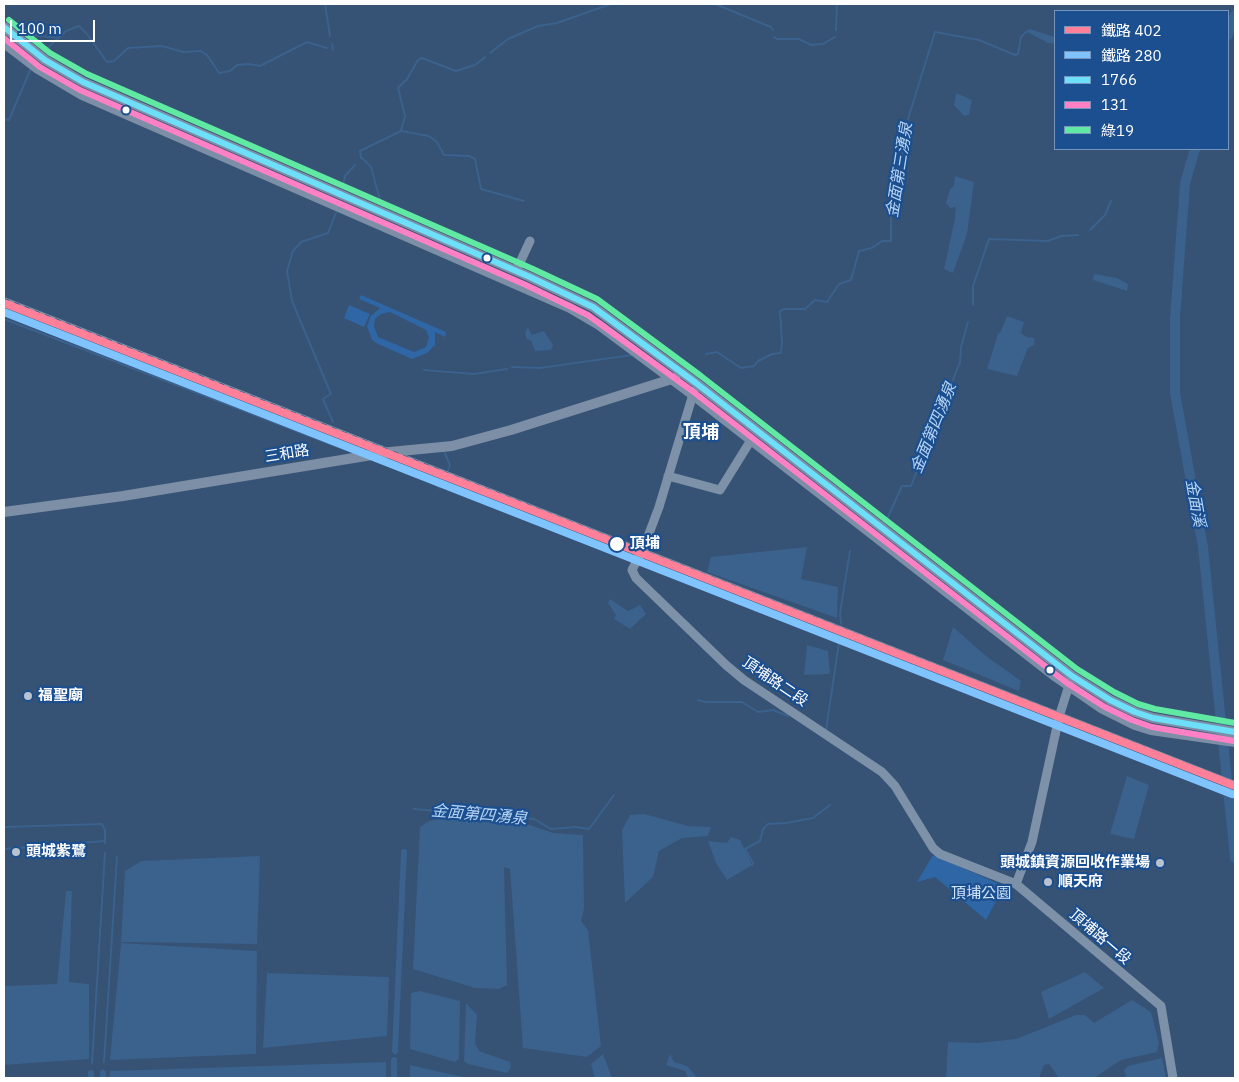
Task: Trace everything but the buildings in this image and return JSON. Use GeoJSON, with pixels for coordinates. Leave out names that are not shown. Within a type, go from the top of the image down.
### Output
{"type":"FeatureCollection","features":[{"type":"Feature","properties":{"kind":"main road"},"geometry":{"type":"LineString","coordinates":[[4,27],[45,60],[83,82],[570,308],[599,325],[693,395],[1070,681],[1135,712],[1235,742]]}},
{"type":"Feature","properties":{"kind":"main road"},"geometry":{"type":"LineString","coordinates":[[4,42],[38,69],[90,99],[449,252],[516,271],[592,307],[696,383],[1070,681]]}},
{"type":"Feature","properties":{"kind":"main road","name":"三和路"},"geometry":{"type":"LineString","coordinates":[[4,512],[123,496],[390,452],[452,446],[511,430],[685,375]]}},
{"type":"Feature","properties":{"kind":"main road"},"geometry":{"type":"LineString","coordinates":[[1207,733],[1235,732]]}},
{"type":"Feature","properties":{"kind":"street"},"geometry":{"type":"LineString","coordinates":[[516,271],[530,241]]}},
{"type":"Feature","properties":{"kind":"street","name":"頂埔路二段"},"geometry":{"type":"LineString","coordinates":[[696,383],[668,476],[644,546],[632,570],[636,578],[744,680],[882,772],[895,786],[933,848],[940,854],[1016,884]]}},
{"type":"Feature","properties":{"kind":"street"},"geometry":{"type":"LineString","coordinates":[[668,476],[720,490],[751,440]]}},
{"type":"Feature","properties":{"kind":"street"},"geometry":{"type":"LineString","coordinates":[[1016,884],[1032,842],[1070,681]]}},
{"type":"Feature","properties":{"kind":"street","name":"頂埔路一段"},"geometry":{"type":"LineString","coordinates":[[1016,884],[1161,1006],[1173,1078]]}},
{"type":"Feature","properties":{"kind":"green space"},"geometry":{"type":"Polygon","coordinates":[[[361,295],[446,332],[445,337],[435,332],[435,345],[427,353],[412,359],[378,344],[372,340],[367,326],[371,316],[380,308],[359,299],[361,295]],[[390,312],[381,314],[375,319],[374,326],[378,337],[414,352],[426,347],[429,337],[426,330],[390,312]]]}},
{"type":"Feature","properties":{"kind":"green space"},"geometry":{"type":"Polygon","coordinates":[[[349,305],[370,314],[364,327],[344,318],[349,305]]]}},
{"type":"Feature","properties":{"kind":"green space","name":"頂埔公園"},"geometry":{"type":"Polygon","coordinates":[[[933,855],[1004,886],[986,920],[935,877],[917,882],[933,855]]]}},
{"type":"Feature","properties":{"kind":"shaded area"},"geometry":{"type":"Polygon","coordinates":[[[1030,29],[1054,37],[1054,44],[1048,43],[1025,31],[1030,29]]]}},
{"type":"Feature","properties":{"kind":"shaded area"},"geometry":{"type":"Polygon","coordinates":[[[956,93],[972,100],[969,115],[964,116],[954,105],[956,93]]]}},
{"type":"Feature","properties":{"kind":"shaded area"},"geometry":{"type":"Polygon","coordinates":[[[955,176],[974,182],[967,234],[953,273],[944,269],[956,207],[950,208],[946,203],[950,189],[954,186],[955,176]]]}},
{"type":"Feature","properties":{"kind":"shaded area"},"geometry":{"type":"Polygon","coordinates":[[[1094,274],[1117,278],[1128,284],[1127,291],[1093,280],[1094,274]]]}},
{"type":"Feature","properties":{"kind":"shaded area"},"geometry":{"type":"Polygon","coordinates":[[[1007,316],[1024,322],[1021,333],[1027,337],[1035,338],[1034,345],[1028,348],[1017,376],[987,369],[998,333],[1000,333],[1007,316]]]}},
{"type":"Feature","properties":{"kind":"shaded area"},"geometry":{"type":"Polygon","coordinates":[[[528,328],[532,335],[544,331],[553,345],[551,350],[535,351],[531,341],[526,338],[525,332],[528,328]]]}},
{"type":"Feature","properties":{"kind":"shaded area"},"geometry":{"type":"Polygon","coordinates":[[[807,547],[801,579],[838,587],[837,618],[707,572],[711,557],[807,547]]]}},
{"type":"Feature","properties":{"kind":"shaded area"},"geometry":{"type":"Polygon","coordinates":[[[610,599],[628,611],[640,605],[646,614],[630,629],[614,619],[616,615],[608,603],[610,599]]]}},
{"type":"Feature","properties":{"kind":"shaded area"},"geometry":{"type":"Polygon","coordinates":[[[953,627],[986,656],[1021,681],[1019,691],[943,660],[953,627]]]}},
{"type":"Feature","properties":{"kind":"shaded area"},"geometry":{"type":"Polygon","coordinates":[[[807,645],[828,651],[830,674],[804,675],[807,645]]]}},
{"type":"Feature","properties":{"kind":"shaded area"},"geometry":{"type":"Polygon","coordinates":[[[1127,776],[1149,785],[1134,839],[1110,834],[1127,776]]]}},
{"type":"Feature","properties":{"kind":"shaded area"},"geometry":{"type":"Polygon","coordinates":[[[644,814],[688,826],[711,827],[708,836],[682,838],[659,851],[653,877],[625,903],[622,830],[630,815],[644,814]]]}},
{"type":"Feature","properties":{"kind":"shaded area"},"geometry":{"type":"Polygon","coordinates":[[[451,816],[527,824],[553,833],[583,835],[584,909],[581,921],[588,930],[601,1046],[587,1057],[523,1048],[510,869],[504,867],[507,985],[499,989],[475,988],[413,969],[420,827],[429,821],[451,816]]]}},
{"type":"Feature","properties":{"kind":"shaded area"},"geometry":{"type":"Polygon","coordinates":[[[731,837],[740,840],[752,865],[727,880],[716,863],[708,841],[727,843],[731,837]]]}},
{"type":"Feature","properties":{"kind":"shaded area"},"geometry":{"type":"Polygon","coordinates":[[[260,856],[257,944],[121,942],[125,871],[141,861],[260,856]]]}},
{"type":"Feature","properties":{"kind":"shaded area"},"geometry":{"type":"Polygon","coordinates":[[[66,891],[72,891],[69,982],[89,984],[89,1059],[4,1065],[4,986],[57,984],[66,891]]]}},
{"type":"Feature","properties":{"kind":"shaded area"},"geometry":{"type":"Polygon","coordinates":[[[121,943],[257,951],[256,1054],[110,1060],[121,943]]]}},
{"type":"Feature","properties":{"kind":"shaded area"},"geometry":{"type":"Polygon","coordinates":[[[1085,972],[1104,988],[1049,1019],[1041,992],[1085,972]]]}},
{"type":"Feature","properties":{"kind":"shaded area"},"geometry":{"type":"Polygon","coordinates":[[[267,973],[389,977],[387,1036],[263,1048],[267,973]]]}},
{"type":"Feature","properties":{"kind":"shaded area"},"geometry":{"type":"Polygon","coordinates":[[[420,991],[460,1001],[459,1059],[455,1062],[410,1049],[411,993],[420,991]]]}},
{"type":"Feature","properties":{"kind":"shaded area"},"geometry":{"type":"Polygon","coordinates":[[[1132,1000],[1151,1012],[1159,1043],[1157,1052],[1121,1060],[1094,1078],[1059,1078],[1049,1064],[1044,1065],[1039,1078],[946,1078],[948,1042],[978,1043],[1016,1039],[1076,1015],[1085,1015],[1094,1023],[1132,1000]]]}},
{"type":"Feature","properties":{"kind":"shaded area"},"geometry":{"type":"Polygon","coordinates":[[[466,1003],[477,1015],[475,1043],[479,1051],[510,1062],[511,1068],[507,1073],[468,1064],[464,1061],[466,1003]]]}},
{"type":"Feature","properties":{"kind":"shaded area"},"geometry":{"type":"Polygon","coordinates":[[[603,1054],[612,1078],[595,1078],[591,1064],[603,1054]]]}},
{"type":"Feature","properties":{"kind":"shaded area"},"geometry":{"type":"Polygon","coordinates":[[[670,1054],[674,1062],[687,1066],[696,1078],[688,1078],[685,1071],[666,1065],[670,1054]]]}},
{"type":"Feature","properties":{"kind":"shaded area"},"geometry":{"type":"Polygon","coordinates":[[[1162,1058],[1166,1078],[1122,1078],[1126,1076],[1124,1070],[1128,1066],[1162,1058]]]}},
{"type":"Feature","properties":{"kind":"shaded area"},"geometry":{"type":"Polygon","coordinates":[[[386,1062],[386,1078],[109,1078],[110,1071],[386,1062]]]}},
{"type":"Feature","properties":{"kind":"shaded area"},"geometry":{"type":"Polygon","coordinates":[[[410,1065],[467,1078],[410,1078],[410,1065]]]}},
{"type":"Feature","properties":{"kind":"waterway"},"geometry":{"type":"LineString","coordinates":[[325,4],[330,36]]}},
{"type":"Feature","properties":{"kind":"waterway"},"geometry":{"type":"LineString","coordinates":[[490,53],[508,39],[538,26],[557,23],[611,4]]}},
{"type":"Feature","properties":{"kind":"waterway"},"geometry":{"type":"LineString","coordinates":[[715,4],[771,27],[773,30]]}},
{"type":"Feature","properties":{"kind":"waterway"},"geometry":{"type":"LineString","coordinates":[[836,30],[837,4]]}},
{"type":"Feature","properties":{"kind":"waterway","name":"金面溪"},"geometry":{"type":"LineString","coordinates":[[1229,32],[1235,15]]}},
{"type":"Feature","properties":{"kind":"waterway"},"geometry":{"type":"LineString","coordinates":[[7,20],[18,31],[32,35],[58,38]]}},
{"type":"Feature","properties":{"kind":"waterway"},"geometry":{"type":"LineString","coordinates":[[41,54],[66,31],[79,26],[107,62],[114,61],[128,48],[162,46],[183,52],[201,51],[207,55],[219,73],[230,71],[237,65],[249,64],[260,66],[307,42],[327,48]]}},
{"type":"Feature","properties":{"kind":"waterway","name":"金面第三湧泉"},"geometry":{"type":"LineString","coordinates":[[706,354],[717,352],[741,368],[754,366],[758,361],[772,354],[781,353],[780,311],[784,309],[805,309],[815,300],[827,302],[839,284],[851,280],[859,251],[872,248],[882,241],[891,241],[891,213],[899,183],[908,119],[935,32],[979,40],[1015,55],[1018,54],[1021,37],[1026,32]]}},
{"type":"Feature","properties":{"kind":"waterway"},"geometry":{"type":"LineString","coordinates":[[774,37],[777,39],[799,39],[811,45],[823,44],[835,37]]}},
{"type":"Feature","properties":{"kind":"waterway"},"geometry":{"type":"LineString","coordinates":[[332,44],[333,50]]}},
{"type":"Feature","properties":{"kind":"waterway"},"geometry":{"type":"LineString","coordinates":[[361,158],[360,151],[401,131],[405,116],[398,88],[407,79],[418,60],[422,58],[456,71],[475,65],[485,57]]}},
{"type":"Feature","properties":{"kind":"waterway"},"geometry":{"type":"LineString","coordinates":[[4,119],[9,120],[31,68]]}},
{"type":"Feature","properties":{"kind":"waterway"},"geometry":{"type":"LineString","coordinates":[[401,131],[429,136],[437,142],[444,155],[469,156],[475,159],[481,189],[524,201]]}},
{"type":"Feature","properties":{"kind":"waterway","name":"金面溪"},"geometry":{"type":"LineString","coordinates":[[1195,150],[1185,183],[1175,318],[1175,393],[1203,547],[1235,858]]}},
{"type":"Feature","properties":{"kind":"waterway"},"geometry":{"type":"LineString","coordinates":[[361,157],[371,167],[382,207]]}},
{"type":"Feature","properties":{"kind":"waterway"},"geometry":{"type":"LineString","coordinates":[[342,189],[345,176],[355,165]]}},
{"type":"Feature","properties":{"kind":"waterway","name":"金面第四湧泉"},"geometry":{"type":"LineString","coordinates":[[1090,230],[1105,215],[1111,201]]}},
{"type":"Feature","properties":{"kind":"waterway"},"geometry":{"type":"LineString","coordinates":[[333,422],[323,399],[331,394],[292,301],[287,271],[293,251],[301,242],[328,233],[336,213]]}},
{"type":"Feature","properties":{"kind":"waterway","name":"金面第四湧泉"},"geometry":{"type":"LineString","coordinates":[[973,305],[973,286],[989,239],[1048,241],[1061,236],[1078,235]]}},
{"type":"Feature","properties":{"kind":"waterway"},"geometry":{"type":"LineString","coordinates":[[4,319],[356,454]]}},
{"type":"Feature","properties":{"kind":"waterway","name":"金面第四湧泉"},"geometry":{"type":"LineString","coordinates":[[883,522],[887,519],[902,486],[911,486],[960,362],[961,347],[968,322]]}},
{"type":"Feature","properties":{"kind":"waterway","name":"金面第三湧泉"},"geometry":{"type":"LineString","coordinates":[[512,367],[540,368],[632,355]]}},
{"type":"Feature","properties":{"kind":"waterway","name":"金面第三湧泉"},"geometry":{"type":"LineString","coordinates":[[424,370],[474,374],[507,369]]}},
{"type":"Feature","properties":{"kind":"waterway"},"geometry":{"type":"LineString","coordinates":[[444,451],[450,465],[447,473]]}},
{"type":"Feature","properties":{"kind":"waterway"},"geometry":{"type":"LineString","coordinates":[[378,462],[431,481],[440,488],[444,480]]}},
{"type":"Feature","properties":{"kind":"waterway","name":"金面第四湧泉"},"geometry":{"type":"LineString","coordinates":[[841,624],[840,613],[850,551]]}},
{"type":"Feature","properties":{"kind":"waterway","name":"金面第四湧泉"},"geometry":{"type":"LineString","coordinates":[[826,730],[840,636]]}},
{"type":"Feature","properties":{"kind":"waterway","name":"金面第四湧泉"},"geometry":{"type":"LineString","coordinates":[[698,700],[706,702],[742,702],[758,712],[773,710],[788,716]]}},
{"type":"Feature","properties":{"kind":"waterway"},"geometry":{"type":"LineString","coordinates":[[1220,722],[1235,722]]}},
{"type":"Feature","properties":{"kind":"waterway","name":"金面第四湧泉"},"geometry":{"type":"LineString","coordinates":[[414,809],[534,819],[551,829],[576,827],[589,829],[614,795]]}},
{"type":"Feature","properties":{"kind":"waterway"},"geometry":{"type":"LineString","coordinates":[[752,865],[753,863],[745,849],[760,841],[763,829],[768,824],[813,818],[830,805]]}},
{"type":"Feature","properties":{"kind":"waterway"},"geometry":{"type":"LineString","coordinates":[[4,827],[102,824],[105,830],[105,843]]}},
{"type":"Feature","properties":{"kind":"waterway"},"geometry":{"type":"LineString","coordinates":[[4,849],[105,841]]}},
{"type":"Feature","properties":{"kind":"waterway"},"geometry":{"type":"LineString","coordinates":[[395,1051],[404,852]]}},
{"type":"Feature","properties":{"kind":"waterway"},"geometry":{"type":"LineString","coordinates":[[92,1063],[105,853]]}},
{"type":"Feature","properties":{"kind":"waterway"},"geometry":{"type":"LineString","coordinates":[[104,1062],[117,857]]}},
{"type":"Feature","properties":{"kind":"waterway"},"geometry":{"type":"LineString","coordinates":[[394,1060],[394,1078]]}},
{"type":"Feature","properties":{"kind":"waterway"},"geometry":{"type":"LineString","coordinates":[[91,1073],[91,1078]]}},
{"type":"Feature","properties":{"kind":"waterway"},"geometry":{"type":"LineString","coordinates":[[103,1073],[103,1078]]}},
{"type":"Feature","properties":{"kind":"railway"},"geometry":{"type":"LineString","coordinates":[[4,299],[1235,783]]}},
{"type":"Feature","properties":{"kind":"rail line","name":"402"},"geometry":{"type":"LineString","coordinates":[[4,303],[1235,786]]}},
{"type":"Feature","properties":{"kind":"rail line","name":"280"},"geometry":{"type":"LineString","coordinates":[[4,312],[1232,794]]}},
{"type":"Feature","properties":{"kind":"transit line","name":"綠19"},"geometry":{"type":"LineString","coordinates":[[9,20],[50,53],[87,74],[533,269],[597,299],[701,376],[1077,669],[1114,692],[1138,704],[1155,709],[1235,723]]}},
{"type":"Feature","properties":{"kind":"transit line","name":"1766"},"geometry":{"type":"LineString","coordinates":[[4,27],[45,60],[83,82],[530,277],[593,307],[696,383],[1072,676],[1110,700],[1135,712],[1153,718],[1235,732]]}},
{"type":"Feature","properties":{"kind":"transit line","name":"131"},"geometry":{"type":"LineString","coordinates":[[4,38],[40,67],[80,90],[526,285],[588,315],[691,390],[1067,683],[1105,707],[1152,727],[1234,741]]}},
{"type":"Feature","properties":{"kind":"place","name":"頂埔"},"geometry":{"type":"Point","coordinates":[617,544]}},
{"type":"Feature","properties":{"kind":"place","name":"福聖廟"},"geometry":{"type":"Point","coordinates":[28,696]}},
{"type":"Feature","properties":{"kind":"place","name":"頭城紫鷺"},"geometry":{"type":"Point","coordinates":[16,852]}},
{"type":"Feature","properties":{"kind":"place","name":"頭城鎮資源回收作業場"},"geometry":{"type":"Point","coordinates":[1160,863]}},
{"type":"Feature","properties":{"kind":"place","name":"順天府"},"geometry":{"type":"Point","coordinates":[1048,882]}},
{"type":"Feature","properties":{"kind":"district","name":"頂埔"},"geometry":{"type":"Point","coordinates":[701,433]}}]}
